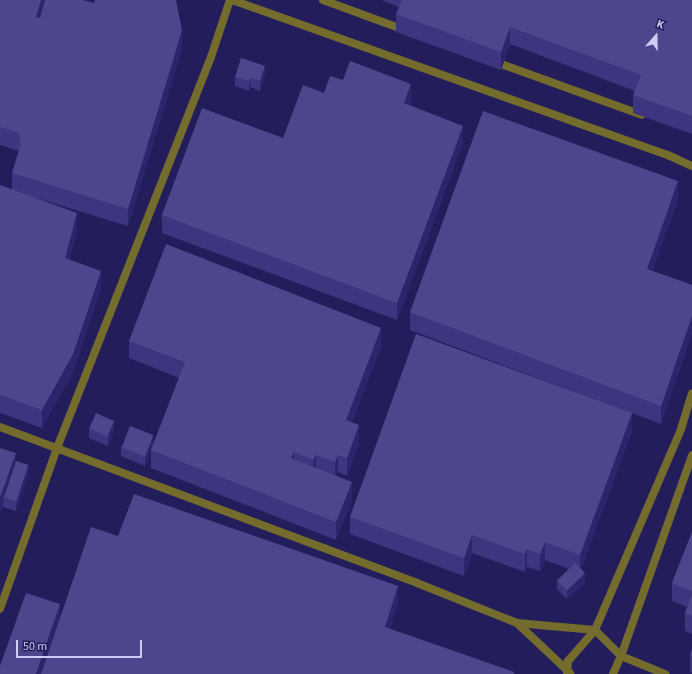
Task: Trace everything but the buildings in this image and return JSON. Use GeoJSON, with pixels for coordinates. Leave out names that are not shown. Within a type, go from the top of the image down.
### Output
{"type":"FeatureCollection","features":[{"type":"Feature","properties":{"kind":"street"},"geometry":{"type":"LineString","coordinates":[[0,609],[57,448],[211,57],[231,0],[668,155],[692,166]]}},
{"type":"Feature","properties":{"kind":"street"},"geometry":{"type":"LineString","coordinates":[[323,0],[414,33]]}},
{"type":"Feature","properties":{"kind":"street"},"geometry":{"type":"LineString","coordinates":[[481,57],[647,117]]}},
{"type":"Feature","properties":{"kind":"street"},"geometry":{"type":"LineString","coordinates":[[569,673],[568,661],[595,630],[681,429],[692,394]]}},
{"type":"Feature","properties":{"kind":"street"},"geometry":{"type":"LineString","coordinates":[[0,427],[417,583],[517,624],[595,630],[621,656],[665,674]]}},
{"type":"Feature","properties":{"kind":"street"},"geometry":{"type":"LineString","coordinates":[[613,674],[621,656],[692,455]]}},
{"type":"Feature","properties":{"kind":"street"},"geometry":{"type":"LineString","coordinates":[[517,624],[569,673]]}}]}
